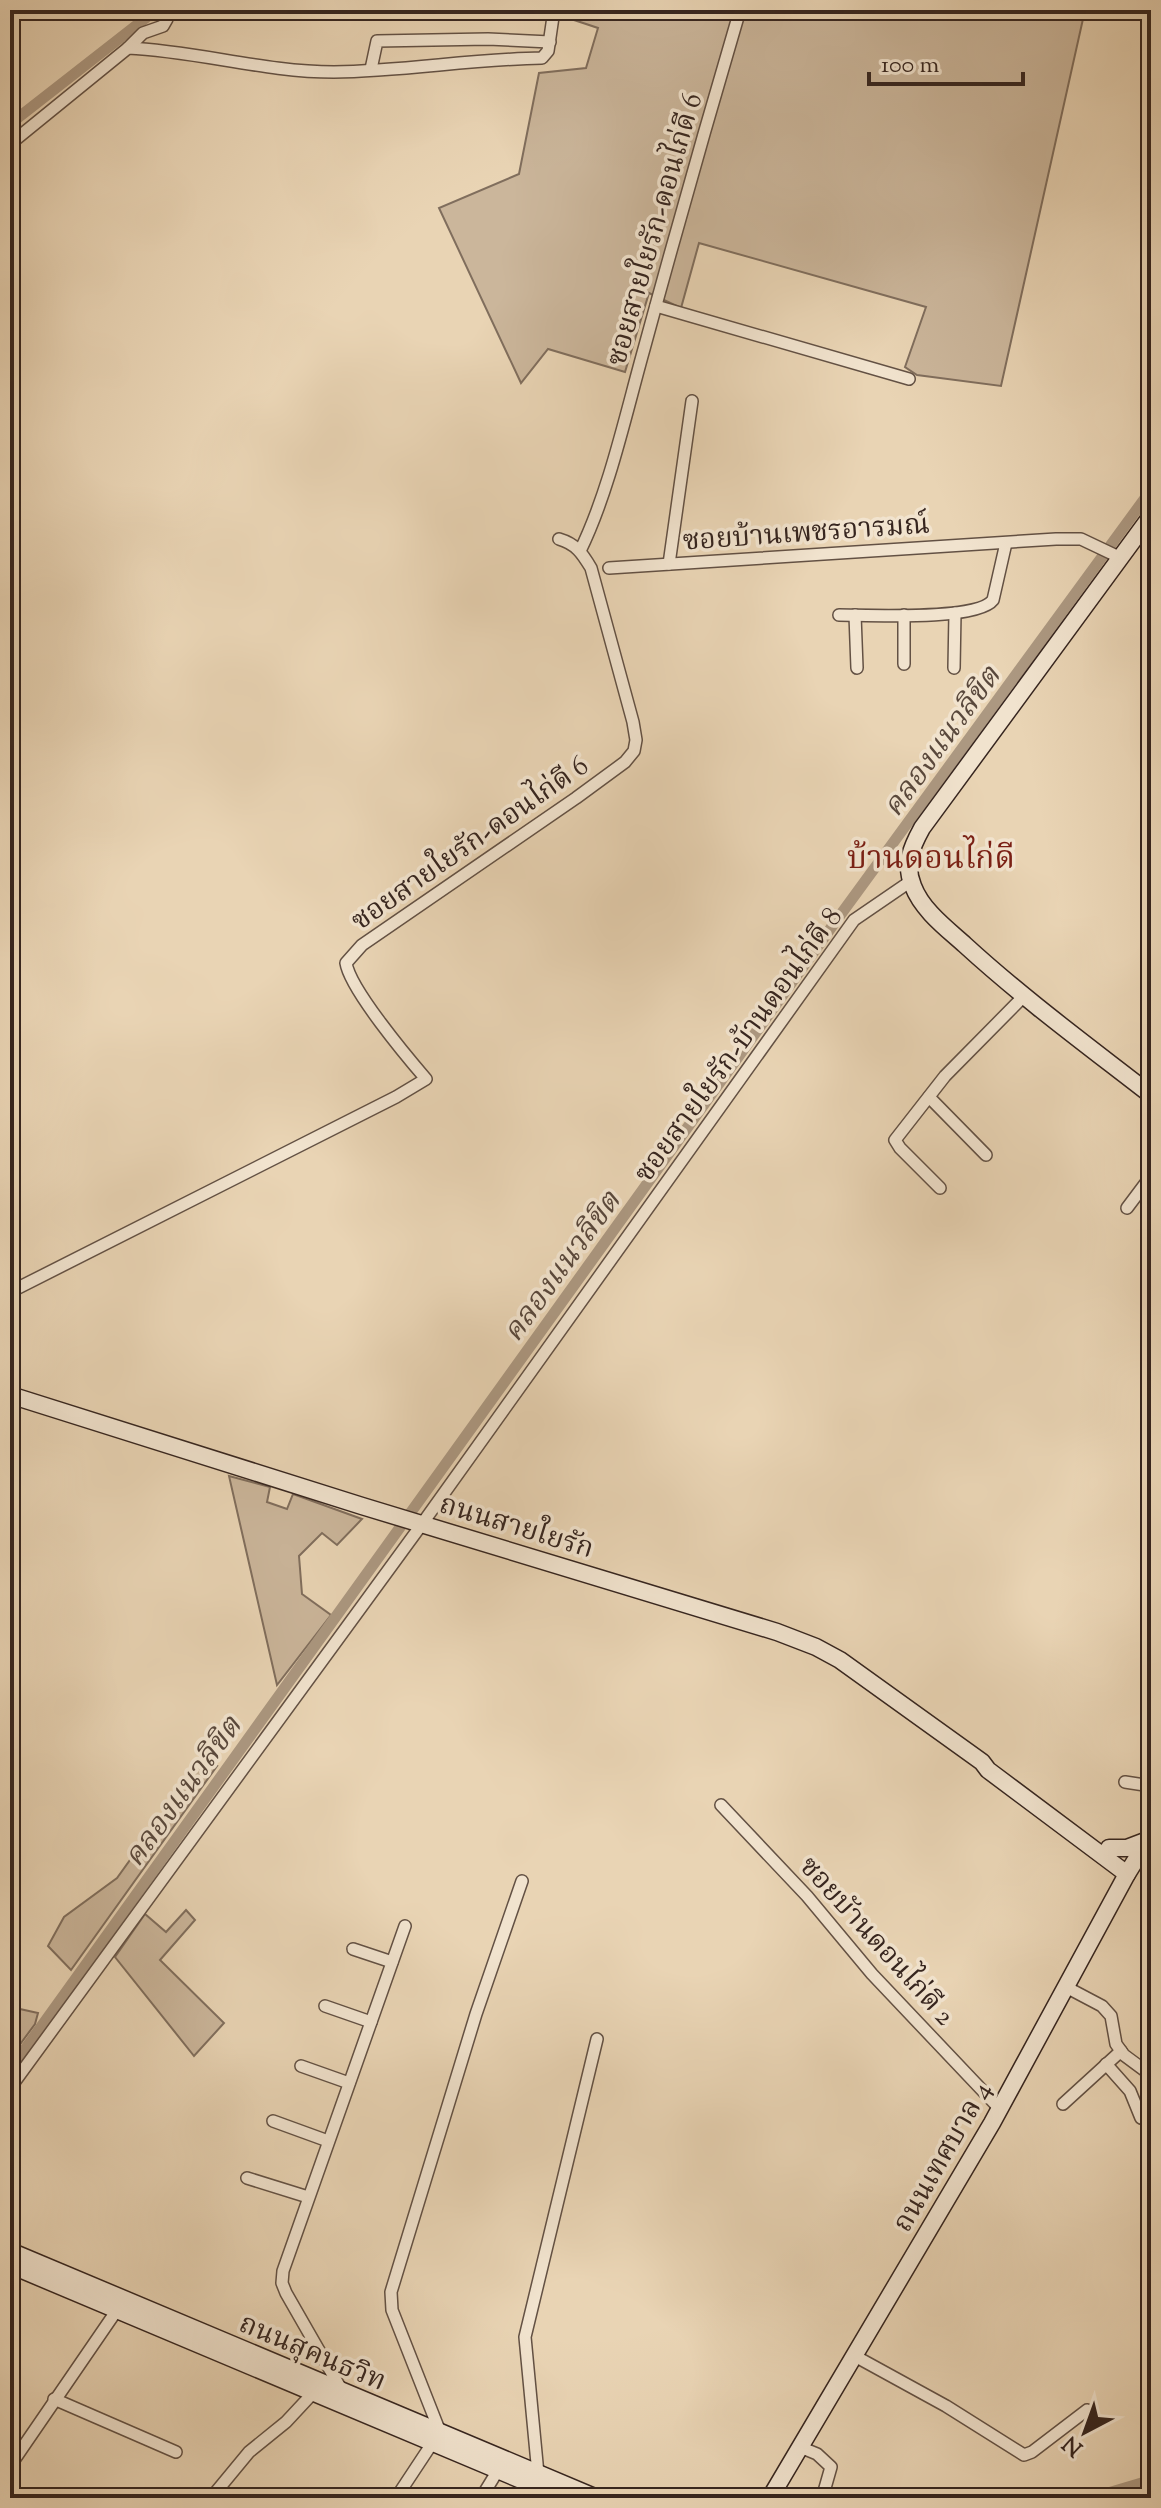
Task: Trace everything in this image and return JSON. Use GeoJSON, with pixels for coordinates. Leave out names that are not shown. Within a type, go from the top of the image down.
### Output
{"type":"FeatureCollection","features":[{"type":"Feature","properties":{"kind":"street"},"geometry":{"type":"LineString","coordinates":[[128,48],[160,49],[312,71],[372,59],[542,58],[548,51],[554,10]]}},
{"type":"Feature","properties":{"kind":"street","name":"ซอยสายใยรัก-ดอนไก่ดี 6"},"geometry":{"type":"LineString","coordinates":[[10,1292],[426,1079],[369,1005],[347,973],[346,963],[362,945],[576,798],[625,762],[634,751],[633,722],[591,568],[580,551],[596,514],[740,10]]}},
{"type":"Feature","properties":{"kind":"street"},"geometry":{"type":"LineString","coordinates":[[10,144],[143,33],[163,26],[166,14]]}},
{"type":"Feature","properties":{"kind":"street"},"geometry":{"type":"LineString","coordinates":[[372,59],[377,41],[488,39],[550,42]]}},
{"type":"Feature","properties":{"kind":"street"},"geometry":{"type":"LineString","coordinates":[[656,306],[909,379]]}},
{"type":"Feature","properties":{"kind":"street"},"geometry":{"type":"LineString","coordinates":[[669,564],[692,401]]}},
{"type":"Feature","properties":{"kind":"street"},"geometry":{"type":"LineString","coordinates":[[1151,516],[1117,556],[922,828],[909,856],[914,889],[935,918],[1024,996],[1151,1095]]}},
{"type":"Feature","properties":{"kind":"street"},"geometry":{"type":"LineString","coordinates":[[559,539],[571,542],[580,551]]}},
{"type":"Feature","properties":{"kind":"street","name":"ซอยบ้านเพชรอารมณ์"},"geometry":{"type":"LineString","coordinates":[[609,568],[1081,539],[1117,556]]}},
{"type":"Feature","properties":{"kind":"street"},"geometry":{"type":"LineString","coordinates":[[839,615],[955,613],[982,609],[993,600],[1006,543]]}},
{"type":"Feature","properties":{"kind":"street"},"geometry":{"type":"LineString","coordinates":[[954,668],[955,613]]}},
{"type":"Feature","properties":{"kind":"street"},"geometry":{"type":"LineString","coordinates":[[855,615],[857,668]]}},
{"type":"Feature","properties":{"kind":"street"},"geometry":{"type":"LineString","coordinates":[[904,615],[904,664]]}},
{"type":"Feature","properties":{"kind":"street","name":"ซอยสายใยรัก-บ้านดอนไก่ดี 8"},"geometry":{"type":"LineString","coordinates":[[10,2088],[854,920],[911,881]]}},
{"type":"Feature","properties":{"kind":"street"},"geometry":{"type":"LineString","coordinates":[[940,1188],[895,1140],[945,1076],[1024,996]]}},
{"type":"Feature","properties":{"kind":"street"},"geometry":{"type":"LineString","coordinates":[[929,1097],[986,1155]]}},
{"type":"Feature","properties":{"kind":"street"},"geometry":{"type":"LineString","coordinates":[[1127,1208],[1151,1176]]}},
{"type":"Feature","properties":{"kind":"street","name":"ถนนสายใยรัก"},"geometry":{"type":"LineString","coordinates":[[10,1395],[777,1632],[816,1647],[860,1673],[982,1762],[988,1770],[1130,1869]]}},
{"type":"Feature","properties":{"kind":"street"},"geometry":{"type":"LineString","coordinates":[[1125,1782],[1151,1786]]}},
{"type":"Feature","properties":{"kind":"street","name":"ซอยบัานดอนไก่ดี 2"},"geometry":{"type":"LineString","coordinates":[[721,1805],[807,1896],[872,1974],[999,2108]]}},
{"type":"Feature","properties":{"kind":"street"},"geometry":{"type":"LineString","coordinates":[[1114,1898],[1106,1852],[1127,1848],[1150,1837]]}},
{"type":"Feature","properties":{"kind":"street","name":"ถนนเทศบาล 4"},"geometry":{"type":"LineString","coordinates":[[770,2498],[930,2230],[1150,1837]]}},
{"type":"Feature","properties":{"kind":"street"},"geometry":{"type":"LineString","coordinates":[[396,2498],[436,2437],[392,2310],[391,2292],[476,2014],[522,1881]]}},
{"type":"Feature","properties":{"kind":"street"},"geometry":{"type":"LineString","coordinates":[[348,2407],[282,2283],[283,2271],[405,1926]]}},
{"type":"Feature","properties":{"kind":"street"},"geometry":{"type":"LineString","coordinates":[[353,1949],[392,1962]]}},
{"type":"Feature","properties":{"kind":"street"},"geometry":{"type":"LineString","coordinates":[[1066,1987],[1091,1999],[1111,2016],[1116,2044],[1151,2075]]}},
{"type":"Feature","properties":{"kind":"street"},"geometry":{"type":"LineString","coordinates":[[325,2006],[371,2022]]}},
{"type":"Feature","properties":{"kind":"street"},"geometry":{"type":"LineString","coordinates":[[538,2474],[525,2337],[597,2039]]}},
{"type":"Feature","properties":{"kind":"street"},"geometry":{"type":"LineString","coordinates":[[1063,2104],[1121,2051]]}},
{"type":"Feature","properties":{"kind":"street"},"geometry":{"type":"LineString","coordinates":[[1106,2064],[1130,2091],[1141,2118]]}},
{"type":"Feature","properties":{"kind":"street"},"geometry":{"type":"LineString","coordinates":[[301,2066],[349,2083]]}},
{"type":"Feature","properties":{"kind":"street"},"geometry":{"type":"LineString","coordinates":[[273,2121],[328,2141]]}},
{"type":"Feature","properties":{"kind":"street"},"geometry":{"type":"LineString","coordinates":[[247,2178],[308,2197]]}},
{"type":"Feature","properties":{"kind":"street","name":"ถนนสุคนธวิท"},"geometry":{"type":"LineString","coordinates":[[10,2251],[342,2391],[564,2498]]}},
{"type":"Feature","properties":{"kind":"street","name":"ถนนสุคนธวิท"},"geometry":{"type":"LineString","coordinates":[[10,2265],[313,2393],[436,2437]]}},
{"type":"Feature","properties":{"kind":"street"},"geometry":{"type":"LineString","coordinates":[[10,2466],[117,2310]]}},
{"type":"Feature","properties":{"kind":"street"},"geometry":{"type":"LineString","coordinates":[[853,2355],[946,2406],[1024,2455],[1087,2410]]}},
{"type":"Feature","properties":{"kind":"street"},"geometry":{"type":"LineString","coordinates":[[211,2498],[249,2452],[286,2422],[313,2393]]}},
{"type":"Feature","properties":{"kind":"street"},"geometry":{"type":"LineString","coordinates":[[54,2399],[176,2452]]}},
{"type":"Feature","properties":{"kind":"street"},"geometry":{"type":"LineString","coordinates":[[800,2447],[817,2454],[831,2467],[823,2495]]}},
{"type":"Feature","properties":{"kind":"street"},"geometry":{"type":"LineString","coordinates":[[481,2498],[501,2465]]}},
{"type":"Feature","properties":{"kind":"street","name":"ถนนสุคนธวิท"},"geometry":{"type":"LineString","coordinates":[[501,2465],[538,2474],[597,2498]]}},
{"type":"Feature","properties":{"kind":"shaded area"},"geometry":{"type":"Polygon","coordinates":[[[560,10],[1085,10],[1001,386],[917,375],[905,367],[926,307],[699,243],[681,308],[649,293],[625,372],[548,349],[521,383],[439,208],[519,174],[539,73],[586,68],[598,28],[559,15],[560,10]]]}},
{"type":"Feature","properties":{"kind":"shaded area"},"geometry":{"type":"Polygon","coordinates":[[[229,1476],[270,1487],[267,1502],[287,1509],[293,1494],[362,1519],[337,1545],[322,1533],[299,1556],[302,1594],[331,1615],[277,1685],[229,1476]]]}},
{"type":"Feature","properties":{"kind":"shaded area"},"geometry":{"type":"Polygon","coordinates":[[[201,1761],[217,1766],[71,1970],[48,1946],[64,1917],[117,1878],[201,1761]]]}},
{"type":"Feature","properties":{"kind":"shaded area"},"geometry":{"type":"Polygon","coordinates":[[[186,1910],[195,1920],[160,1960],[224,2023],[194,2056],[115,1957],[145,1914],[166,1932],[186,1910]]]}},
{"type":"Feature","properties":{"kind":"shaded area"},"geometry":{"type":"Polygon","coordinates":[[[10,2003],[38,2013],[35,2024],[10,2058],[10,2003]]]}},
{"type":"Feature","properties":{"kind":"waterway"},"geometry":{"type":"LineString","coordinates":[[10,124],[152,10]]}},
{"type":"Feature","properties":{"kind":"waterway","name":"คลองแนวลิขิต"},"geometry":{"type":"LineString","coordinates":[[10,2070],[833,925],[1151,490]]}},
{"type":"Feature","properties":{"kind":"waterway"},"geometry":{"type":"LineString","coordinates":[[1104,2498],[1151,2484]]}},
{"type":"Feature","properties":{"kind":"district","name":"บ้านดอนไก่ดี"},"geometry":{"type":"Point","coordinates":[931,857]}}]}
